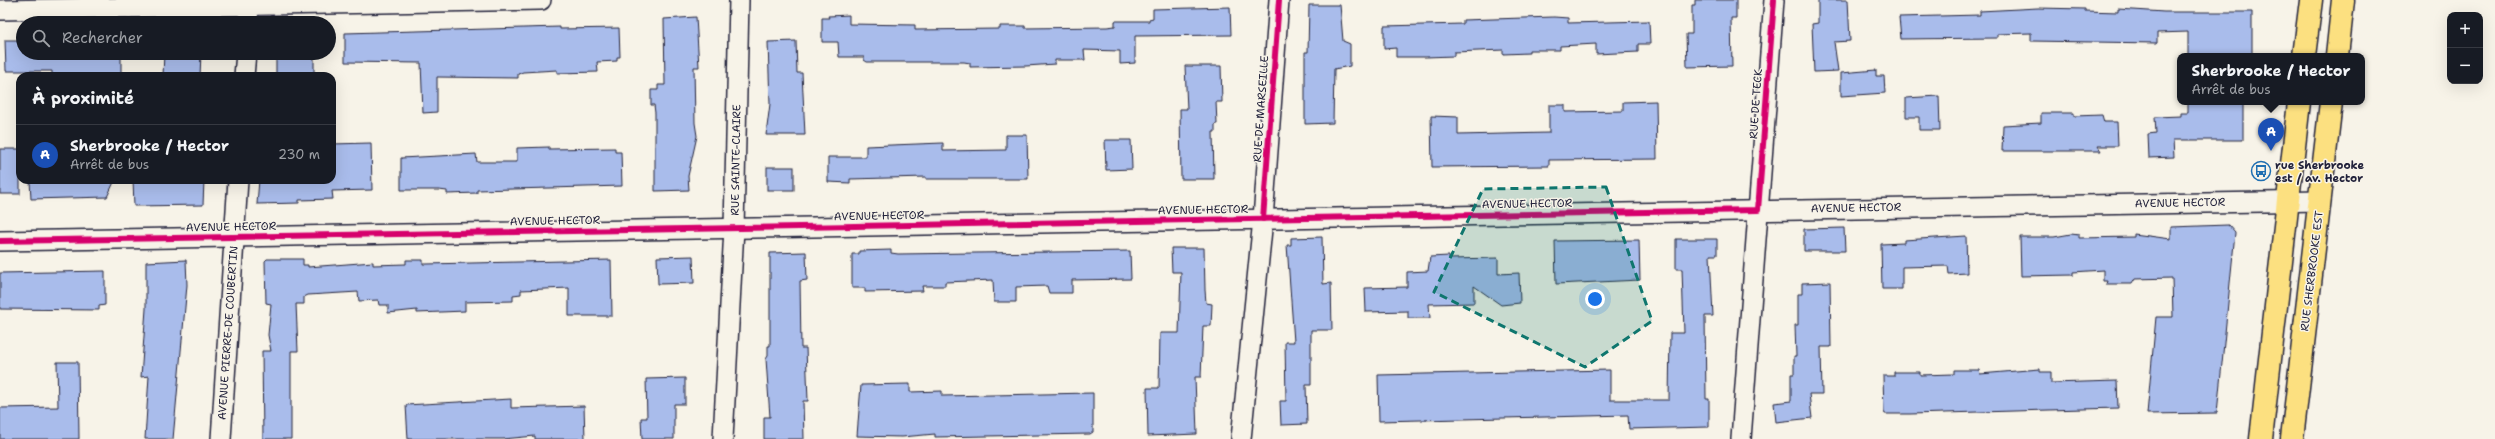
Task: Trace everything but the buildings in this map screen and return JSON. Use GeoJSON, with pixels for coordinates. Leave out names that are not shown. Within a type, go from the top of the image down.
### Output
{"type":"FeatureCollection","features":[{"type":"Feature","properties":{"kind":"main road"},"geometry":{"type":"LineString","coordinates":[[2304,53],[2310,0]]}},
{"type":"Feature","properties":{"kind":"main road"},"geometry":{"type":"LineString","coordinates":[[2337,53],[2343,0]]}},
{"type":"Feature","properties":{"kind":"main road"},"geometry":{"type":"LineString","coordinates":[[2261,439],[2299,105]]}},
{"type":"Feature","properties":{"kind":"main road","name":"RUE SHERBROOKE EST"},"geometry":{"type":"LineString","coordinates":[[2292,439],[2331,105]]}},
{"type":"Feature","properties":{"kind":"street"},"geometry":{"type":"LineString","coordinates":[[0,10],[248,10],[541,0]]}},
{"type":"Feature","properties":{"kind":"street","name":"RUE SAINTE-CLAIRE"},"geometry":{"type":"LineString","coordinates":[[723,439],[734,228],[740,0]]}},
{"type":"Feature","properties":{"kind":"street","name":"RUE DE MARSEILLE"},"geometry":{"type":"LineString","coordinates":[[1241,439],[1263,219],[1279,0]]}},
{"type":"Feature","properties":{"kind":"street","name":"RUE DE TECK"},"geometry":{"type":"LineString","coordinates":[[1741,439],[1774,0]]}},
{"type":"Feature","properties":{"kind":"street"},"geometry":{"type":"LineString","coordinates":[[244,72],[245,60]]}},
{"type":"Feature","properties":{"kind":"street","name":"AVENUE PIERRE-DE COUBERTIN"},"geometry":{"type":"LineString","coordinates":[[222,439],[238,184]]}},
{"type":"Feature","properties":{"kind":"street","name":"AVENUE HECTOR"},"geometry":{"type":"LineString","coordinates":[[0,240],[2320,201]]}},
{"type":"Feature","properties":{"kind":"highlighted area"},"geometry":{"type":"Polygon","coordinates":[[[1606,187],[1652,321],[1585,367],[1434,292],[1483,189],[1606,187]]]}},
{"type":"Feature","properties":{"kind":"cycle path"},"geometry":{"type":"LineString","coordinates":[[1263,219],[1279,0]]}},
{"type":"Feature","properties":{"kind":"cycle path"},"geometry":{"type":"LineString","coordinates":[[0,241],[1758,210],[1774,0]]}},
{"type":"Feature","properties":{"kind":"place","name":"Sherbrooke / Hector"},"geometry":{"type":"Point","coordinates":[2271,151]}},
{"type":"Feature","properties":{"kind":"place","name":"rue Sherbrooke est / av. Hector"},"geometry":{"type":"Point","coordinates":[2261,171]}}]}
